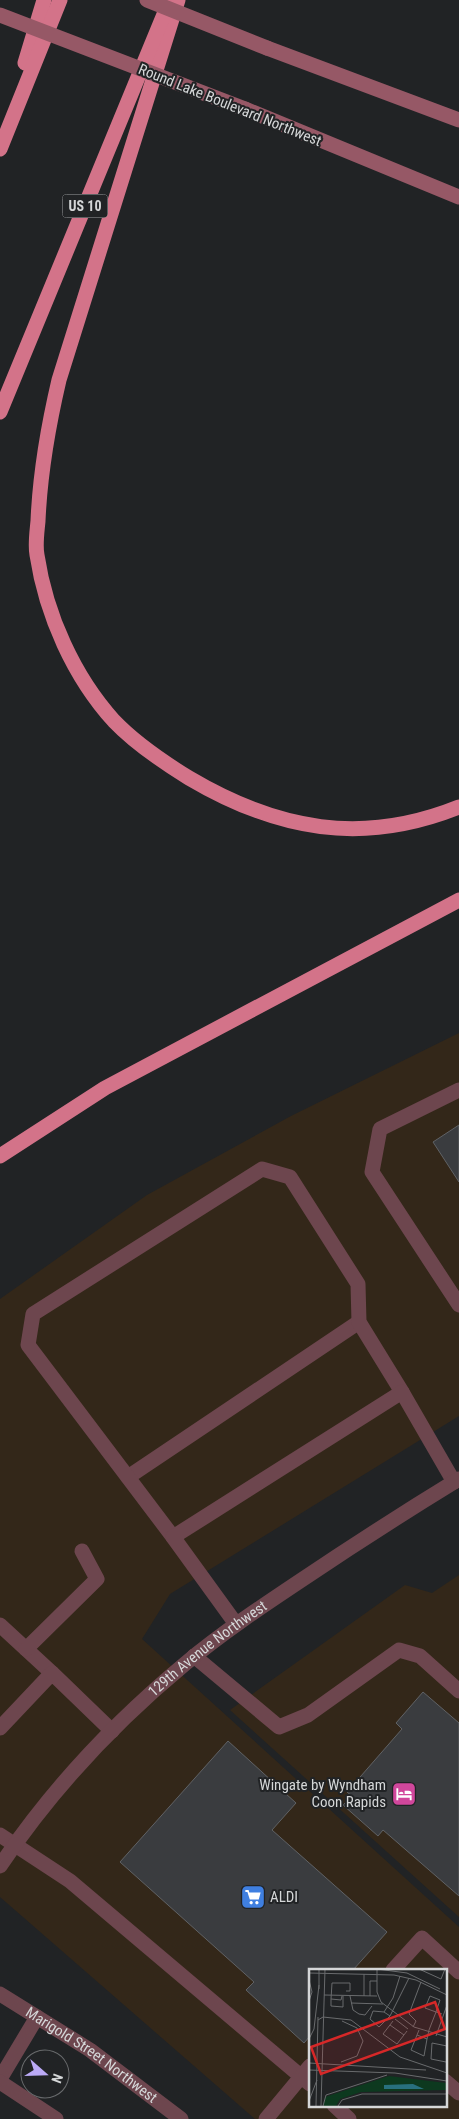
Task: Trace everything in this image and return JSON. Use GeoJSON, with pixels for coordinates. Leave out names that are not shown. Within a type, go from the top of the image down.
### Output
{"type":"FeatureCollection","features":[{"type":"Feature","properties":{"kind":"highway"},"geometry":{"type":"LineString","coordinates":[[1,146],[44,0]]}},
{"type":"Feature","properties":{"kind":"highway"},"geometry":{"type":"LineString","coordinates":[[1,146],[60,0]]}},
{"type":"Feature","properties":{"kind":"highway","name":"US 10"},"geometry":{"type":"LineString","coordinates":[[0,412],[169,0]]}},
{"type":"Feature","properties":{"kind":"highway"},"geometry":{"type":"LineString","coordinates":[[178,0],[59,380],[46,436],[38,499],[36,554],[47,602],[64,642],[86,684],[115,722],[164,763],[220,796],[269,817],[307,825],[343,829],[382,827],[436,816],[459,806]]}},
{"type":"Feature","properties":{"kind":"highway"},"geometry":{"type":"LineString","coordinates":[[0,1156],[105,1088],[459,900]]}},
{"type":"Feature","properties":{"kind":"main road"},"geometry":{"type":"LineString","coordinates":[[147,0],[267,48],[459,120]]}},
{"type":"Feature","properties":{"kind":"main road","name":"Round Lake Boulevard Northwest"},"geometry":{"type":"LineString","coordinates":[[0,15],[244,109],[459,197]]}},
{"type":"Feature","properties":{"kind":"street"},"geometry":{"type":"LineString","coordinates":[[459,1090],[380,1129],[372,1172],[459,1305]]}},
{"type":"Feature","properties":{"kind":"street"},"geometry":{"type":"LineString","coordinates":[[236,1624],[28,1345],[33,1314],[262,1169],[290,1177],[358,1284],[359,1322],[457,1480]]}},
{"type":"Feature","properties":{"kind":"street"},"geometry":{"type":"LineString","coordinates":[[128,1478],[359,1322]]}},
{"type":"Feature","properties":{"kind":"street"},"geometry":{"type":"LineString","coordinates":[[173,1537],[402,1392]]}},
{"type":"Feature","properties":{"kind":"street","name":"129th Avenue Northwest"},"geometry":{"type":"LineString","coordinates":[[0,1866],[13,1846],[61,1786],[112,1731],[194,1656],[236,1624],[457,1480]]}},
{"type":"Feature","properties":{"kind":"street"},"geometry":{"type":"LineString","coordinates":[[26,1650],[97,1579],[82,1551]]}},
{"type":"Feature","properties":{"kind":"street"},"geometry":{"type":"LineString","coordinates":[[0,1625],[112,1731]]}},
{"type":"Feature","properties":{"kind":"street"},"geometry":{"type":"LineString","coordinates":[[194,1656],[279,1727],[308,1715],[399,1650],[420,1656],[459,1690]]}},
{"type":"Feature","properties":{"kind":"street"},"geometry":{"type":"LineString","coordinates":[[0,1728],[52,1674]]}},
{"type":"Feature","properties":{"kind":"street"},"geometry":{"type":"LineString","coordinates":[[0,1835],[13,1846],[70,1881],[307,2076],[266,2119]]}},
{"type":"Feature","properties":{"kind":"street"},"geometry":{"type":"LineString","coordinates":[[395,1969],[422,1938],[459,1972]]}},
{"type":"Feature","properties":{"kind":"street","name":"Marigold Street Northwest"},"geometry":{"type":"LineString","coordinates":[[0,1994],[90,2050],[181,2119]]}},
{"type":"Feature","properties":{"kind":"street"},"geometry":{"type":"LineString","coordinates":[[37,2017],[0,2081],[56,2119]]}},
{"type":"Feature","properties":{"kind":"street"},"geometry":{"type":"LineString","coordinates":[[446,2082],[459,2093]]}},
{"type":"Feature","properties":{"kind":"street"},"geometry":{"type":"LineString","coordinates":[[335,2106],[349,2119]]}},
{"type":"Feature","properties":{"kind":"shaded area"},"geometry":{"type":"Polygon","coordinates":[[[459,1033],[459,1416],[170,1594],[142,1639],[459,1927],[459,2119],[255,2119],[0,1897],[0,1299],[147,1195],[291,1116],[459,1033]]]}},
{"type":"Feature","properties":{"kind":"shaded area"},"geometry":{"type":"Polygon","coordinates":[[[459,1575],[459,1917],[230,1710],[405,1585],[432,1593],[459,1575]]]}},
{"type":"Feature","properties":{"kind":"building"},"geometry":{"type":"Polygon","coordinates":[[[459,1125],[459,1182],[433,1142],[459,1125]]]}},
{"type":"Feature","properties":{"kind":"building","name":"Wingate by Wyndham Coon Rapids"},"geometry":{"type":"Polygon","coordinates":[[[423,1692],[459,1723],[459,1896],[383,1830],[378,1836],[343,1805],[352,1796],[347,1792],[402,1729],[396,1723],[423,1692]]]}},
{"type":"Feature","properties":{"kind":"building","name":"ALDI"},"geometry":{"type":"Polygon","coordinates":[[[228,1741],[296,1803],[272,1830],[387,1932],[354,1969],[309,1969],[309,2037],[304,2043],[246,1990],[254,1982],[120,1862],[228,1741]]]}},
{"type":"Feature","properties":{"kind":"place","name":"Wingate by Wyndham Coon Rapids"},"geometry":{"type":"Point","coordinates":[404,1794]}},
{"type":"Feature","properties":{"kind":"place","name":"ALDI"},"geometry":{"type":"Point","coordinates":[253,1897]}}]}
